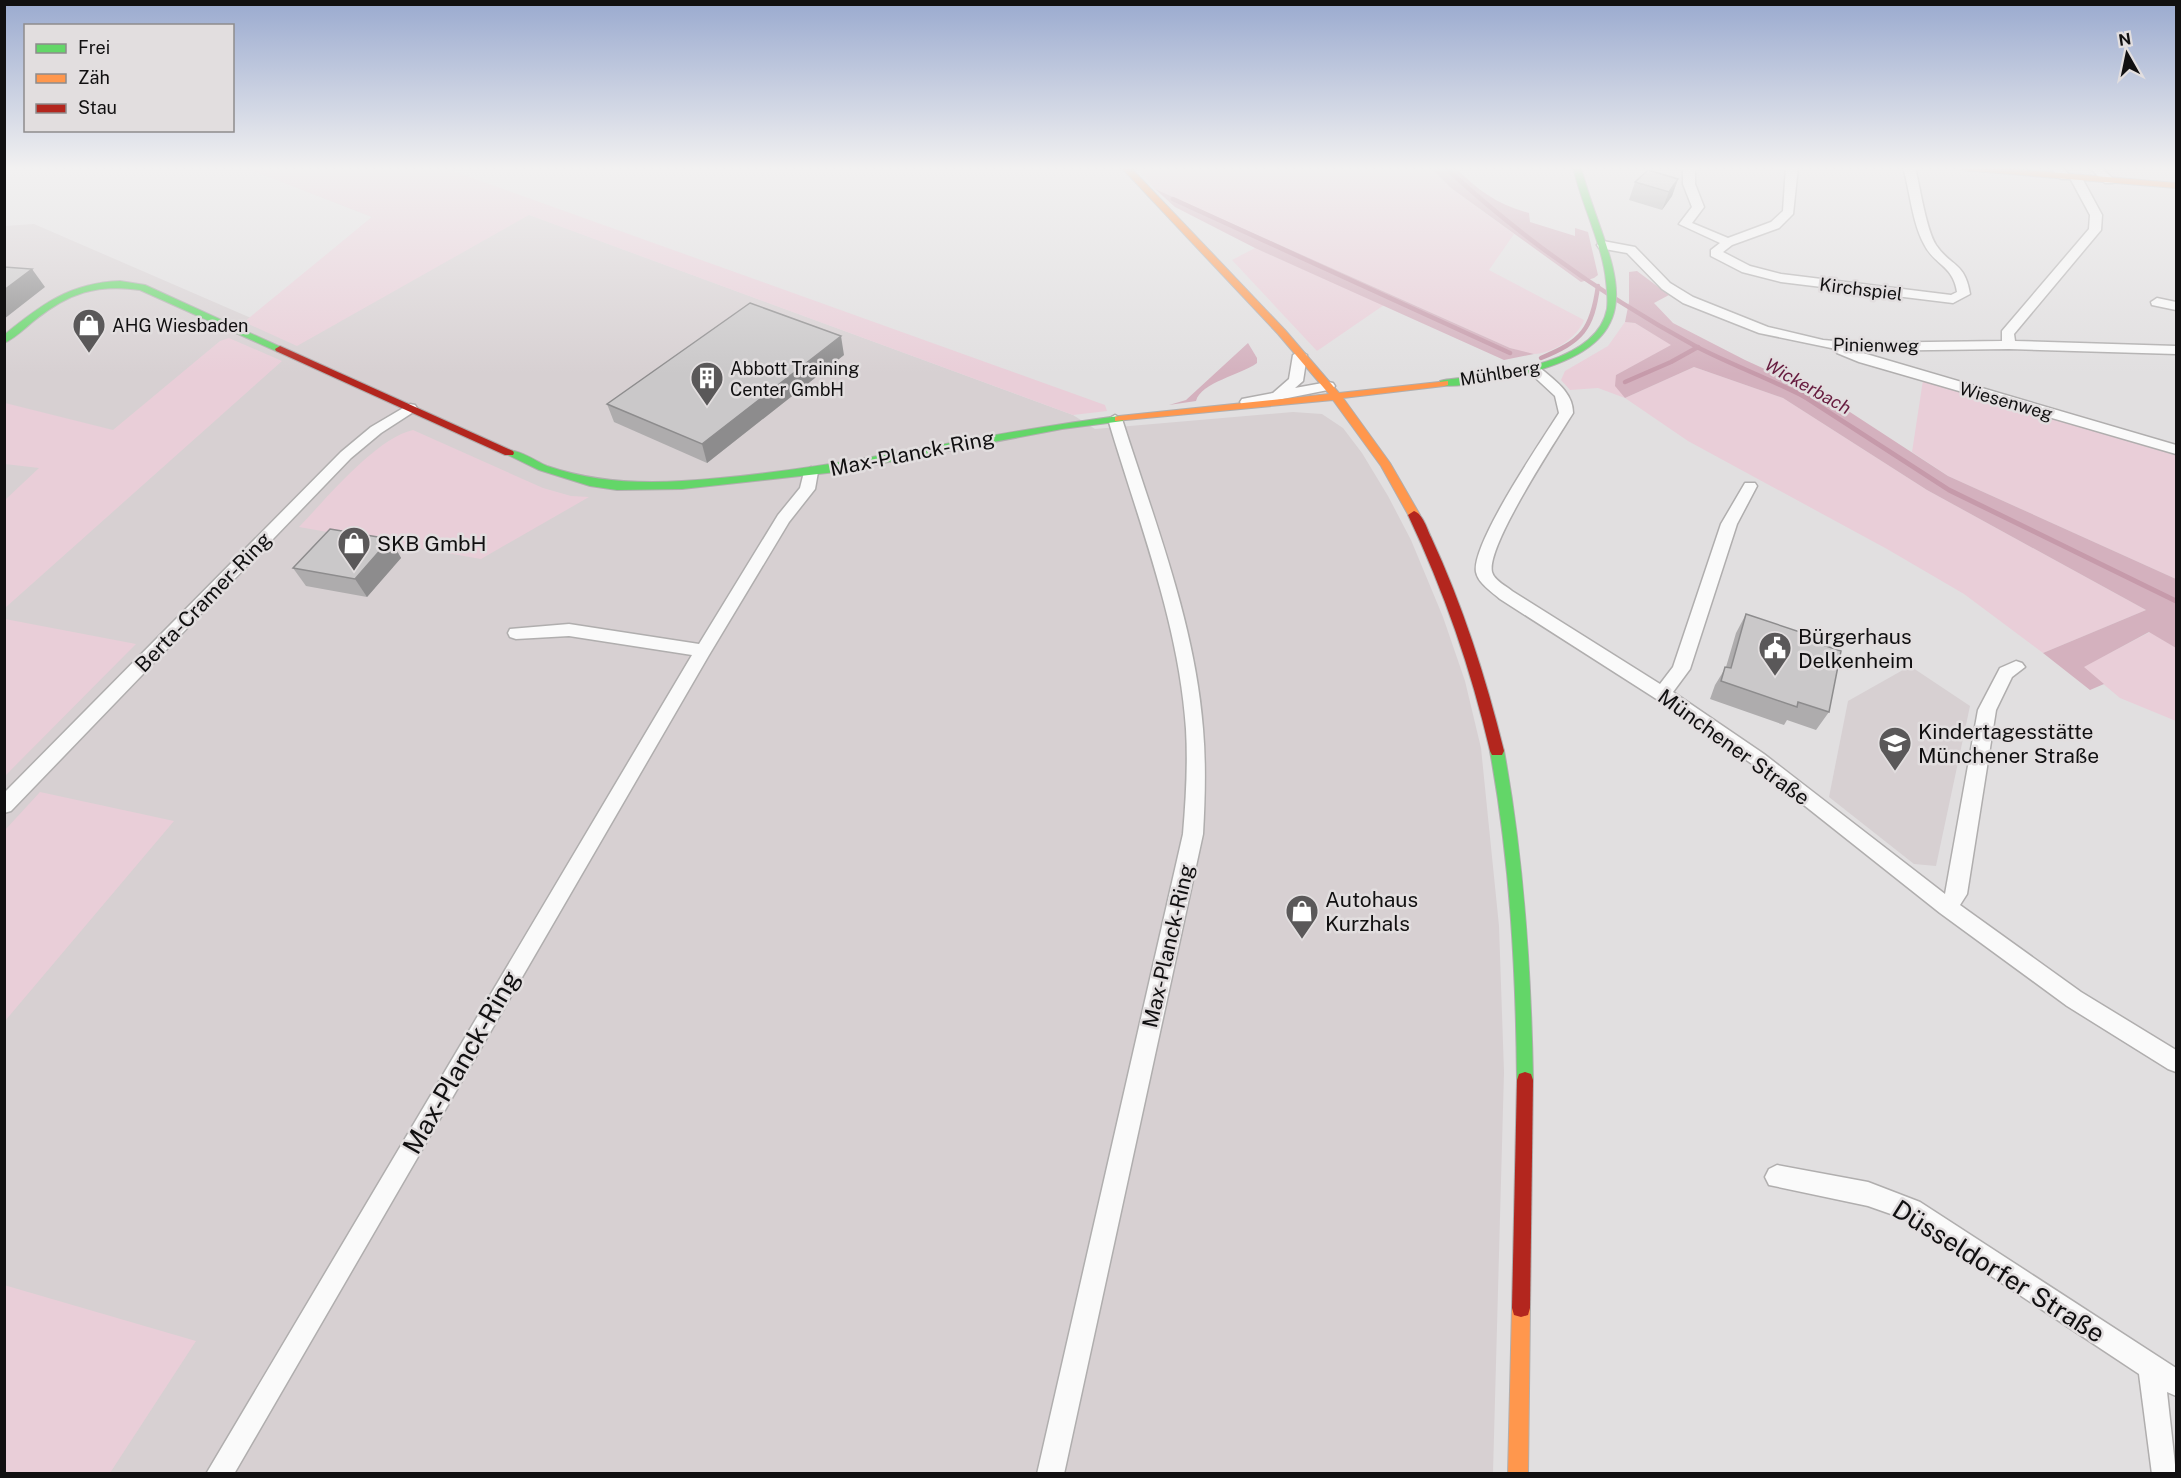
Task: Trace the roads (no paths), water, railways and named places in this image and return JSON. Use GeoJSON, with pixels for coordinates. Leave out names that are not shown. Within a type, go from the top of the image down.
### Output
{"type":"FeatureCollection","features":[{"type":"Feature","properties":{"kind":"main road"},"geometry":{"type":"LineString","coordinates":[[1189,236],[1300,355],[1359,427],[1405,500],[1455,605],[1482,685],[1507,791],[1520,902],[1525,990],[1526,1072],[1518,1473]]}},
{"type":"Feature","properties":{"kind":"main road","name":"Mühlberg"},"geometry":{"type":"LineString","coordinates":[[1337,398],[1534,370],[1560,361],[1583,349],[1599,337],[1614,309],[1612,283],[1599,236]]}},
{"type":"Feature","properties":{"kind":"main road"},"geometry":{"type":"LineString","coordinates":[[4,340],[68,292],[99,282],[128,283],[142,287],[543,468],[590,482],[617,486],[660,487],[811,472]]}},
{"type":"Feature","properties":{"kind":"main road","name":"Mühlberg"},"geometry":{"type":"LineString","coordinates":[[1328,387],[1380,383],[1429,384]]}},
{"type":"Feature","properties":{"kind":"main road"},"geometry":{"type":"LineString","coordinates":[[1359,427],[1381,392]]}},
{"type":"Feature","properties":{"kind":"main road","name":"Max-Planck-Ring"},"geometry":{"type":"LineString","coordinates":[[811,472],[1004,435],[1115,419],[1234,405],[1337,398]]}},
{"type":"Feature","properties":{"kind":"street"},"geometry":{"type":"LineString","coordinates":[[1714,236],[1728,242],[1745,236]]}},
{"type":"Feature","properties":{"kind":"street","name":"Kirchspiel"},"geometry":{"type":"LineString","coordinates":[[1728,242],[1715,253],[1746,269],[1770,275],[1953,299],[1964,294],[1963,281],[1954,267],[1930,245],[1928,236]]}},
{"type":"Feature","properties":{"kind":"street"},"geometry":{"type":"LineString","coordinates":[[2009,345],[2007,334],[2090,236]]}},
{"type":"Feature","properties":{"kind":"street","name":"Pinienweg"},"geometry":{"type":"LineString","coordinates":[[1603,245],[1631,250],[1666,286],[1701,305],[1775,333],[1839,346],[2009,345],[2176,350]]}},
{"type":"Feature","properties":{"kind":"street"},"geometry":{"type":"LineString","coordinates":[[2157,302],[2176,306]]}},
{"type":"Feature","properties":{"kind":"street","name":"Wiesenweg"},"geometry":{"type":"LineString","coordinates":[[1839,346],[1846,352],[1864,359],[2176,450]]}},
{"type":"Feature","properties":{"kind":"street"},"geometry":{"type":"LineString","coordinates":[[1278,394],[1296,381],[1299,375],[1300,355]]}},
{"type":"Feature","properties":{"kind":"street","name":"Münchener Straße"},"geometry":{"type":"LineString","coordinates":[[1534,370],[1562,395],[1567,404],[1566,413],[1521,484],[1484,562],[1484,572],[1488,579],[1506,595],[1662,694],[1758,759],[1947,908],[2074,999],[2176,1062]]}},
{"type":"Feature","properties":{"kind":"street","name":"Max-Planck-Ring"},"geometry":{"type":"LineString","coordinates":[[1234,405],[1278,394],[1328,387]]}},
{"type":"Feature","properties":{"kind":"street","name":"Berta-Cramer-Ring"},"geometry":{"type":"LineString","coordinates":[[4,806],[346,455],[376,430],[410,408]]}},
{"type":"Feature","properties":{"kind":"street","name":"Max-Planck-Ring"},"geometry":{"type":"LineString","coordinates":[[1050,1473],[1196,813],[1196,729],[1190,681],[1179,632],[1115,419]]}},
{"type":"Feature","properties":{"kind":"street","name":"Max-Planck-Ring"},"geometry":{"type":"LineString","coordinates":[[219,1473],[703,651],[783,519],[807,489],[811,472]]}},
{"type":"Feature","properties":{"kind":"street"},"geometry":{"type":"LineString","coordinates":[[1662,694],[1681,669],[1729,524],[1750,486]]}},
{"type":"Feature","properties":{"kind":"street"},"geometry":{"type":"LineString","coordinates":[[516,633],[569,630],[703,651]]}},
{"type":"Feature","properties":{"kind":"street"},"geometry":{"type":"LineString","coordinates":[[1947,908],[1957,894],[1987,710],[2006,673],[2016,667]]}},
{"type":"Feature","properties":{"kind":"street","name":"Düsseldorfer Straße"},"geometry":{"type":"LineString","coordinates":[[1777,1177],[1868,1194],[1912,1210],[2176,1383]]}},
{"type":"Feature","properties":{"kind":"street"},"geometry":{"type":"LineString","coordinates":[[2151,1368],[2165,1473]]}},
{"type":"Feature","properties":{"kind":"waterway"},"geometry":{"type":"LineString","coordinates":[[1254,236],[1510,353]]}},
{"type":"Feature","properties":{"kind":"waterway","name":"Wickerbach"},"geometry":{"type":"LineString","coordinates":[[1526,236],[1598,288]]}},
{"type":"Feature","properties":{"kind":"waterway"},"geometry":{"type":"LineString","coordinates":[[1541,358],[1566,346],[1583,332],[1596,301],[1598,288]]}},
{"type":"Feature","properties":{"kind":"waterway","name":"Wickerbach"},"geometry":{"type":"LineString","coordinates":[[1598,288],[1698,347]]}},
{"type":"Feature","properties":{"kind":"waterway"},"geometry":{"type":"LineString","coordinates":[[1625,382],[1671,362],[1698,347]]}},
{"type":"Feature","properties":{"kind":"waterway","name":"Wickerbach"},"geometry":{"type":"LineString","coordinates":[[1698,347],[1805,397]]}},
{"type":"Feature","properties":{"kind":"waterway","name":"Wickerbach"},"geometry":{"type":"LineString","coordinates":[[1802,395],[1949,490],[2176,601]]}},
{"type":"Feature","properties":{"kind":"place","name":"AHG Wiesbaden"},"geometry":{"type":"Point","coordinates":[89,354]}},
{"type":"Feature","properties":{"kind":"place","name":"Abbott Training Center GmbH"},"geometry":{"type":"Point","coordinates":[707,407]}},
{"type":"Feature","properties":{"kind":"place","name":"SKB GmbH"},"geometry":{"type":"Point","coordinates":[354,572]}},
{"type":"Feature","properties":{"kind":"place","name":"Bürgerhaus Delkenheim"},"geometry":{"type":"Point","coordinates":[1775,677]}},
{"type":"Feature","properties":{"kind":"place","name":"Kindertagesstätte Münchener Straße"},"geometry":{"type":"Point","coordinates":[1895,772]}},
{"type":"Feature","properties":{"kind":"place","name":"Autohaus Kurzhals"},"geometry":{"type":"Point","coordinates":[1302,940]}}]}
